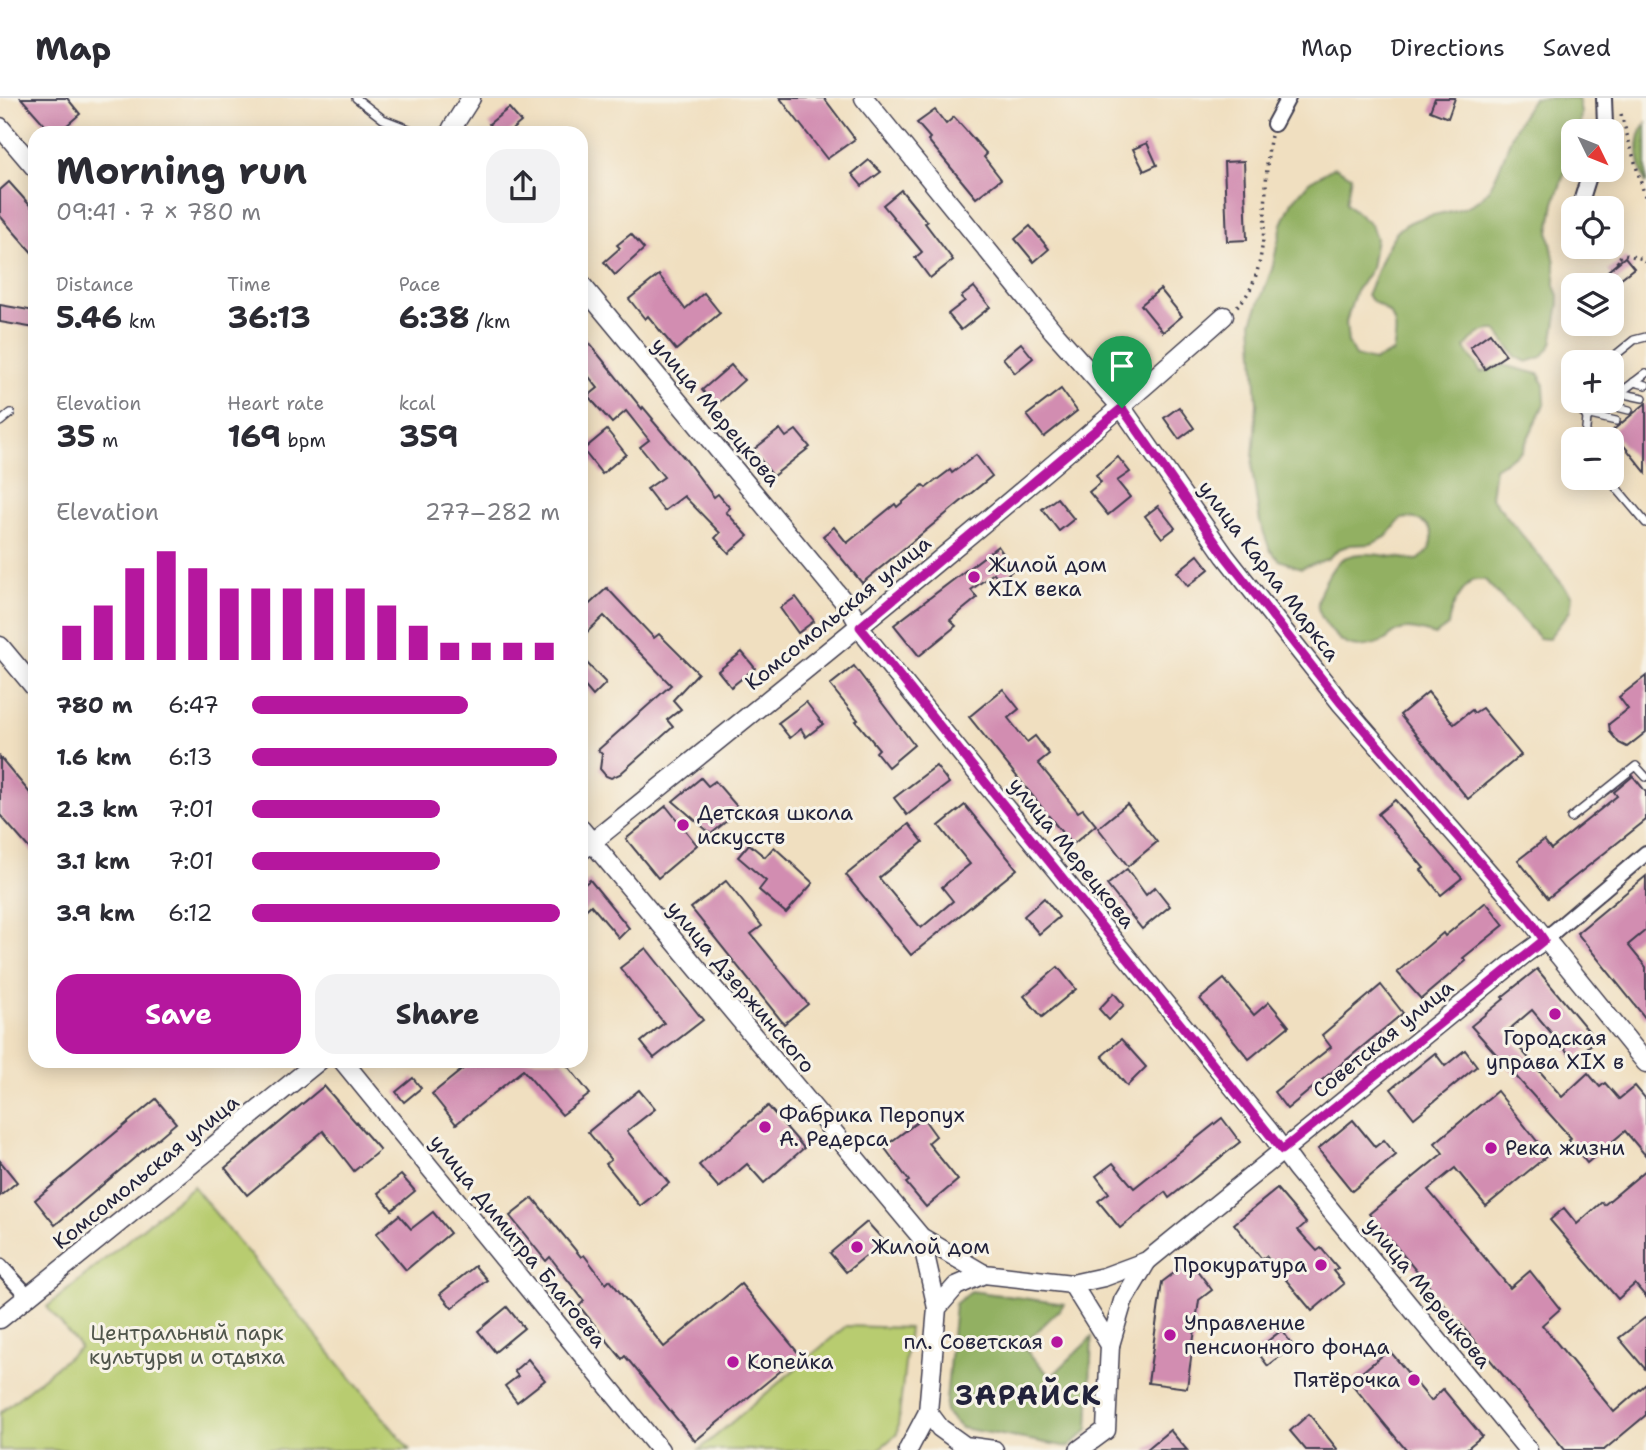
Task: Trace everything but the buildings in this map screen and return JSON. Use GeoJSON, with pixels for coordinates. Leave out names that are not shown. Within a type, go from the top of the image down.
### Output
{"type":"FeatureCollection","features":[{"type":"Feature","properties":{"kind":"street"},"geometry":{"type":"LineString","coordinates":[[454,126],[471,98]]}},
{"type":"Feature","properties":{"kind":"street","name":"улица Карла Маркса"},"geometry":{"type":"LineString","coordinates":[[864,98],[1053,331],[1122,408],[1225,556],[1332,692],[1530,920],[1646,1063]]}},
{"type":"Feature","properties":{"kind":"street"},"geometry":{"type":"LineString","coordinates":[[1274,124],[1289,98]]}},
{"type":"Feature","properties":{"kind":"street"},"geometry":{"type":"LineString","coordinates":[[1604,98],[1605,119]]}},
{"type":"Feature","properties":{"kind":"street"},"geometry":{"type":"LineString","coordinates":[[0,127],[28,160]]}},
{"type":"Feature","properties":{"kind":"street","name":"улица Мерецкова"},"geometry":{"type":"LineString","coordinates":[[588,292],[849,608],[860,627],[1528,1450]]}},
{"type":"Feature","properties":{"kind":"street","name":"Комсомольская улица"},"geometry":{"type":"LineString","coordinates":[[588,839],[860,627],[1122,408],[1224,316]]}},
{"type":"Feature","properties":{"kind":"street"},"geometry":{"type":"LineString","coordinates":[[0,646],[28,680]]}},
{"type":"Feature","properties":{"kind":"street","name":"улица Дзержинского"},"geometry":{"type":"LineString","coordinates":[[588,845],[921,1237],[984,1274]]}},
{"type":"Feature","properties":{"kind":"street","name":"Советская улица"},"geometry":{"type":"LineString","coordinates":[[984,1274],[1072,1284],[1104,1277],[1147,1261],[1544,940],[1646,853]]}},
{"type":"Feature","properties":{"kind":"street","name":"Комсомольская улица"},"geometry":{"type":"LineString","coordinates":[[0,1319],[310,1068]]}},
{"type":"Feature","properties":{"kind":"street","name":"улица Димитра Благоева"},"geometry":{"type":"LineString","coordinates":[[349,1068],[660,1450]]}},
{"type":"Feature","properties":{"kind":"street","name":"улица Дзержинского"},"geometry":{"type":"LineString","coordinates":[[921,1237],[937,1308],[928,1412]]}},
{"type":"Feature","properties":{"kind":"street","name":"Советская улица"},"geometry":{"type":"LineString","coordinates":[[1106,1430],[1110,1345],[1123,1301],[1147,1261]]}},
{"type":"Feature","properties":{"kind":"street"},"geometry":{"type":"LineString","coordinates":[[0,1266],[28,1296]]}},
{"type":"Feature","properties":{"kind":"street"},"geometry":{"type":"LineString","coordinates":[[937,1308],[956,1286],[984,1274]]}},
{"type":"Feature","properties":{"kind":"street"},"geometry":{"type":"LineString","coordinates":[[1072,1284],[1110,1345]]}},
{"type":"Feature","properties":{"kind":"street"},"geometry":{"type":"LineString","coordinates":[[908,1450],[928,1412],[958,1448],[994,1450]]}},
{"type":"Feature","properties":{"kind":"street"},"geometry":{"type":"LineString","coordinates":[[1079,1450],[1106,1430],[1109,1450]]}},
{"type":"Feature","properties":{"kind":"lane"},"geometry":{"type":"LineString","coordinates":[[356,98],[383,119],[401,126]]}},
{"type":"Feature","properties":{"kind":"lane"},"geometry":{"type":"LineString","coordinates":[[1622,350],[1634,340],[1646,337]]}},
{"type":"Feature","properties":{"kind":"lane"},"geometry":{"type":"LineString","coordinates":[[1624,389],[1646,373]]}},
{"type":"Feature","properties":{"kind":"lane"},"geometry":{"type":"LineString","coordinates":[[1634,382],[1646,384]]}},
{"type":"Feature","properties":{"kind":"lane"},"geometry":{"type":"LineString","coordinates":[[1624,394],[1643,398]]}},
{"type":"Feature","properties":{"kind":"lane"},"geometry":{"type":"LineString","coordinates":[[1624,408],[1629,410]]}},
{"type":"Feature","properties":{"kind":"lane"},"geometry":{"type":"LineString","coordinates":[[0,422],[11,413]]}},
{"type":"Feature","properties":{"kind":"lane"},"geometry":{"type":"LineString","coordinates":[[1585,413],[1588,416],[1616,421]]}},
{"type":"Feature","properties":{"kind":"lane"},"geometry":{"type":"LineString","coordinates":[[1587,427],[1588,416],[1592,413]]}},
{"type":"Feature","properties":{"kind":"lane"},"geometry":{"type":"LineString","coordinates":[[1618,490],[1646,523]]}},
{"type":"Feature","properties":{"kind":"lane"},"geometry":{"type":"LineString","coordinates":[[1571,818],[1636,766],[1646,777]]}},
{"type":"Feature","properties":{"kind":"path"},"geometry":{"type":"LineString","coordinates":[[1621,112],[1646,200]]}},
{"type":"Feature","properties":{"kind":"path"},"geometry":{"type":"LineString","coordinates":[[1224,316],[1243,301],[1256,281],[1261,259],[1266,156],[1274,124]]}},
{"type":"Feature","properties":{"kind":"path"},"geometry":{"type":"LineString","coordinates":[[1618,262],[1616,260],[1624,254],[1646,262]]}},
{"type":"Feature","properties":{"kind":"green space"},"geometry":{"type":"Polygon","coordinates":[[[1533,98],[1578,98],[1580,119],[1561,119],[1561,182],[1554,203],[1549,233],[1555,263],[1555,286],[1559,295],[1552,344],[1542,357],[1527,362],[1516,357],[1496,330],[1478,334],[1465,348],[1481,372],[1503,365],[1539,374],[1544,385],[1545,402],[1522,451],[1495,468],[1491,497],[1572,596],[1570,611],[1548,639],[1539,638],[1485,580],[1472,580],[1456,601],[1448,626],[1435,635],[1407,629],[1372,645],[1349,645],[1330,630],[1318,608],[1322,588],[1335,566],[1344,558],[1362,554],[1418,560],[1429,549],[1432,533],[1420,521],[1401,519],[1386,537],[1371,544],[1350,545],[1339,549],[1327,559],[1301,568],[1279,560],[1270,550],[1260,522],[1252,471],[1257,404],[1252,322],[1272,269],[1282,224],[1292,202],[1309,182],[1335,167],[1351,176],[1346,203],[1371,225],[1376,238],[1371,269],[1355,293],[1346,322],[1348,343],[1355,356],[1374,361],[1393,352],[1396,332],[1392,317],[1367,295],[1388,246],[1397,232],[1417,219],[1465,207],[1485,194],[1497,173],[1516,125],[1533,98]]]}},
{"type":"Feature","properties":{"kind":"green space"},"geometry":{"type":"Polygon","coordinates":[[[1646,123],[1646,184],[1638,145],[1646,123]]]}},
{"type":"Feature","properties":{"kind":"green space","name":"Центральный парк культуры и отдыха"},"geometry":{"type":"Polygon","coordinates":[[[193,1186],[410,1450],[0,1450],[0,1413],[80,1347],[47,1307],[193,1186]]]}},
{"type":"Feature","properties":{"kind":"green space"},"geometry":{"type":"Polygon","coordinates":[[[971,1291],[1065,1304],[1022,1346],[1051,1377],[1092,1337],[1088,1430],[1069,1447],[961,1428],[945,1412],[955,1304],[971,1291]]]}},
{"type":"Feature","properties":{"kind":"green space"},"geometry":{"type":"Polygon","coordinates":[[[846,1326],[909,1328],[897,1434],[878,1450],[699,1450],[846,1326]]]}},
{"type":"Feature","properties":{"kind":"place","name":"Жилой дом XIX века"},"geometry":{"type":"Point","coordinates":[974,577]}},
{"type":"Feature","properties":{"kind":"place","name":"Детская школа искусств"},"geometry":{"type":"Point","coordinates":[683,825]}},
{"type":"Feature","properties":{"kind":"place","name":"Городская управа XIX в"},"geometry":{"type":"Point","coordinates":[1555,1014]}},
{"type":"Feature","properties":{"kind":"place","name":"Фабрика Перопух А. Редерса"},"geometry":{"type":"Point","coordinates":[765,1127]}},
{"type":"Feature","properties":{"kind":"place","name":"Река жизни"},"geometry":{"type":"Point","coordinates":[1491,1148]}},
{"type":"Feature","properties":{"kind":"place","name":"Жилой дом"},"geometry":{"type":"Point","coordinates":[857,1247]}},
{"type":"Feature","properties":{"kind":"place","name":"Прокуратура"},"geometry":{"type":"Point","coordinates":[1321,1265]}},
{"type":"Feature","properties":{"kind":"place","name":"Управление пенсионного фонда"},"geometry":{"type":"Point","coordinates":[1170,1335]}},
{"type":"Feature","properties":{"kind":"place","name":"пл. Советская"},"geometry":{"type":"Point","coordinates":[1057,1342]}},
{"type":"Feature","properties":{"kind":"place","name":"Копейка"},"geometry":{"type":"Point","coordinates":[733,1362]}},
{"type":"Feature","properties":{"kind":"place","name":"Пятёрочка"},"geometry":{"type":"Point","coordinates":[1414,1380]}},
{"type":"Feature","properties":{"kind":"district","name":"ЗАРАЙСК"},"geometry":{"type":"Point","coordinates":[1029,1395]}},
{"type":"Feature","properties":{"kind":"route"},"geometry":{"type":"LineString","coordinates":[[1122,408],[1225,556],[1340,702],[1530,920],[1544,940],[1282,1150],[860,627],[1122,408]]}}]}
